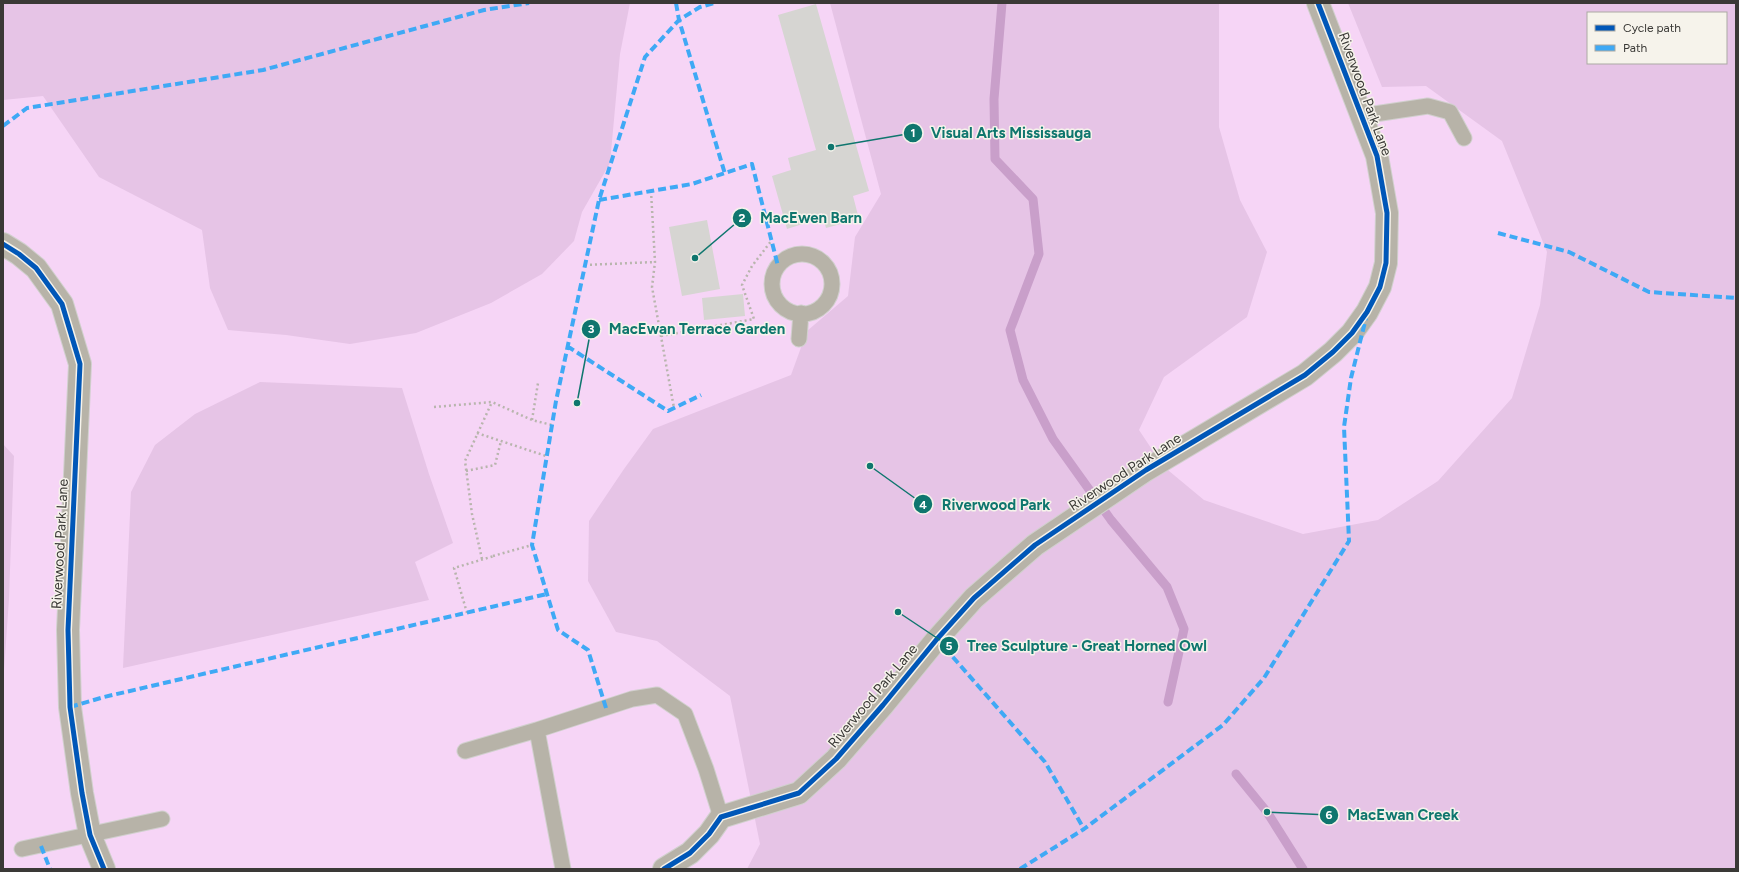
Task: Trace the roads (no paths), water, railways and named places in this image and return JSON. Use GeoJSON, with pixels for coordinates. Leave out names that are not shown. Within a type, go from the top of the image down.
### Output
{"type":"FeatureCollection","features":[{"type":"Feature","properties":{"kind":"street","name":"Riverwood Park Lane"},"geometry":{"type":"LineString","coordinates":[[721,817],[799,792],[836,759],[937,639],[974,598],[1035,545],[1146,470],[1305,375],[1333,352],[1352,333],[1367,312],[1380,287],[1386,263],[1387,213],[1377,156],[1318,3]]}},
{"type":"Feature","properties":{"kind":"street","name":"Riverwood Park Lane"},"geometry":{"type":"LineString","coordinates":[[3,244],[19,254],[36,268],[62,304],[80,364],[68,630],[70,707],[82,793],[90,835],[104,869]]}},
{"type":"Feature","properties":{"kind":"street"},"geometry":{"type":"LineString","coordinates":[[664,869],[690,853],[709,834],[721,817]]}},
{"type":"Feature","properties":{"kind":"lane"},"geometry":{"type":"LineString","coordinates":[[1361,116],[1428,106],[1450,112],[1464,138]]}},
{"type":"Feature","properties":{"kind":"lane"},"geometry":{"type":"LineString","coordinates":[[799,339],[801,314]]}},
{"type":"Feature","properties":{"kind":"lane"},"geometry":{"type":"LineString","coordinates":[[465,751],[537,730],[632,699],[657,695],[685,714],[706,769],[721,817]]}},
{"type":"Feature","properties":{"kind":"lane"},"geometry":{"type":"LineString","coordinates":[[537,730],[563,869]]}},
{"type":"Feature","properties":{"kind":"lane"},"geometry":{"type":"LineString","coordinates":[[22,849],[162,819]]}},
{"type":"Feature","properties":{"kind":"waterway"},"geometry":{"type":"LineString","coordinates":[[1002,3],[994,99],[995,159],[1033,199],[1039,254],[1010,330],[1023,380],[1053,439],[1111,520],[1167,587],[1184,629],[1168,702]]}},
{"type":"Feature","properties":{"kind":"waterway"},"geometry":{"type":"LineString","coordinates":[[1236,774],[1267,812],[1303,869]]}},
{"type":"Feature","properties":{"kind":"place","name":"Visual Arts Mississauga"},"geometry":{"type":"Point","coordinates":[831,147]}},
{"type":"Feature","properties":{"kind":"place","name":"MacEwen Barn"},"geometry":{"type":"Point","coordinates":[695,258]}},
{"type":"Feature","properties":{"kind":"place","name":"MacEwan Terrace Garden"},"geometry":{"type":"Point","coordinates":[577,403]}},
{"type":"Feature","properties":{"kind":"place","name":"Riverwood Park"},"geometry":{"type":"Point","coordinates":[870,466]}},
{"type":"Feature","properties":{"kind":"place","name":"Tree Sculpture - Great Horned Owl"},"geometry":{"type":"Point","coordinates":[898,612]}},
{"type":"Feature","properties":{"kind":"place","name":"MacEwan Creek"},"geometry":{"type":"Point","coordinates":[1267,812]}}]}
